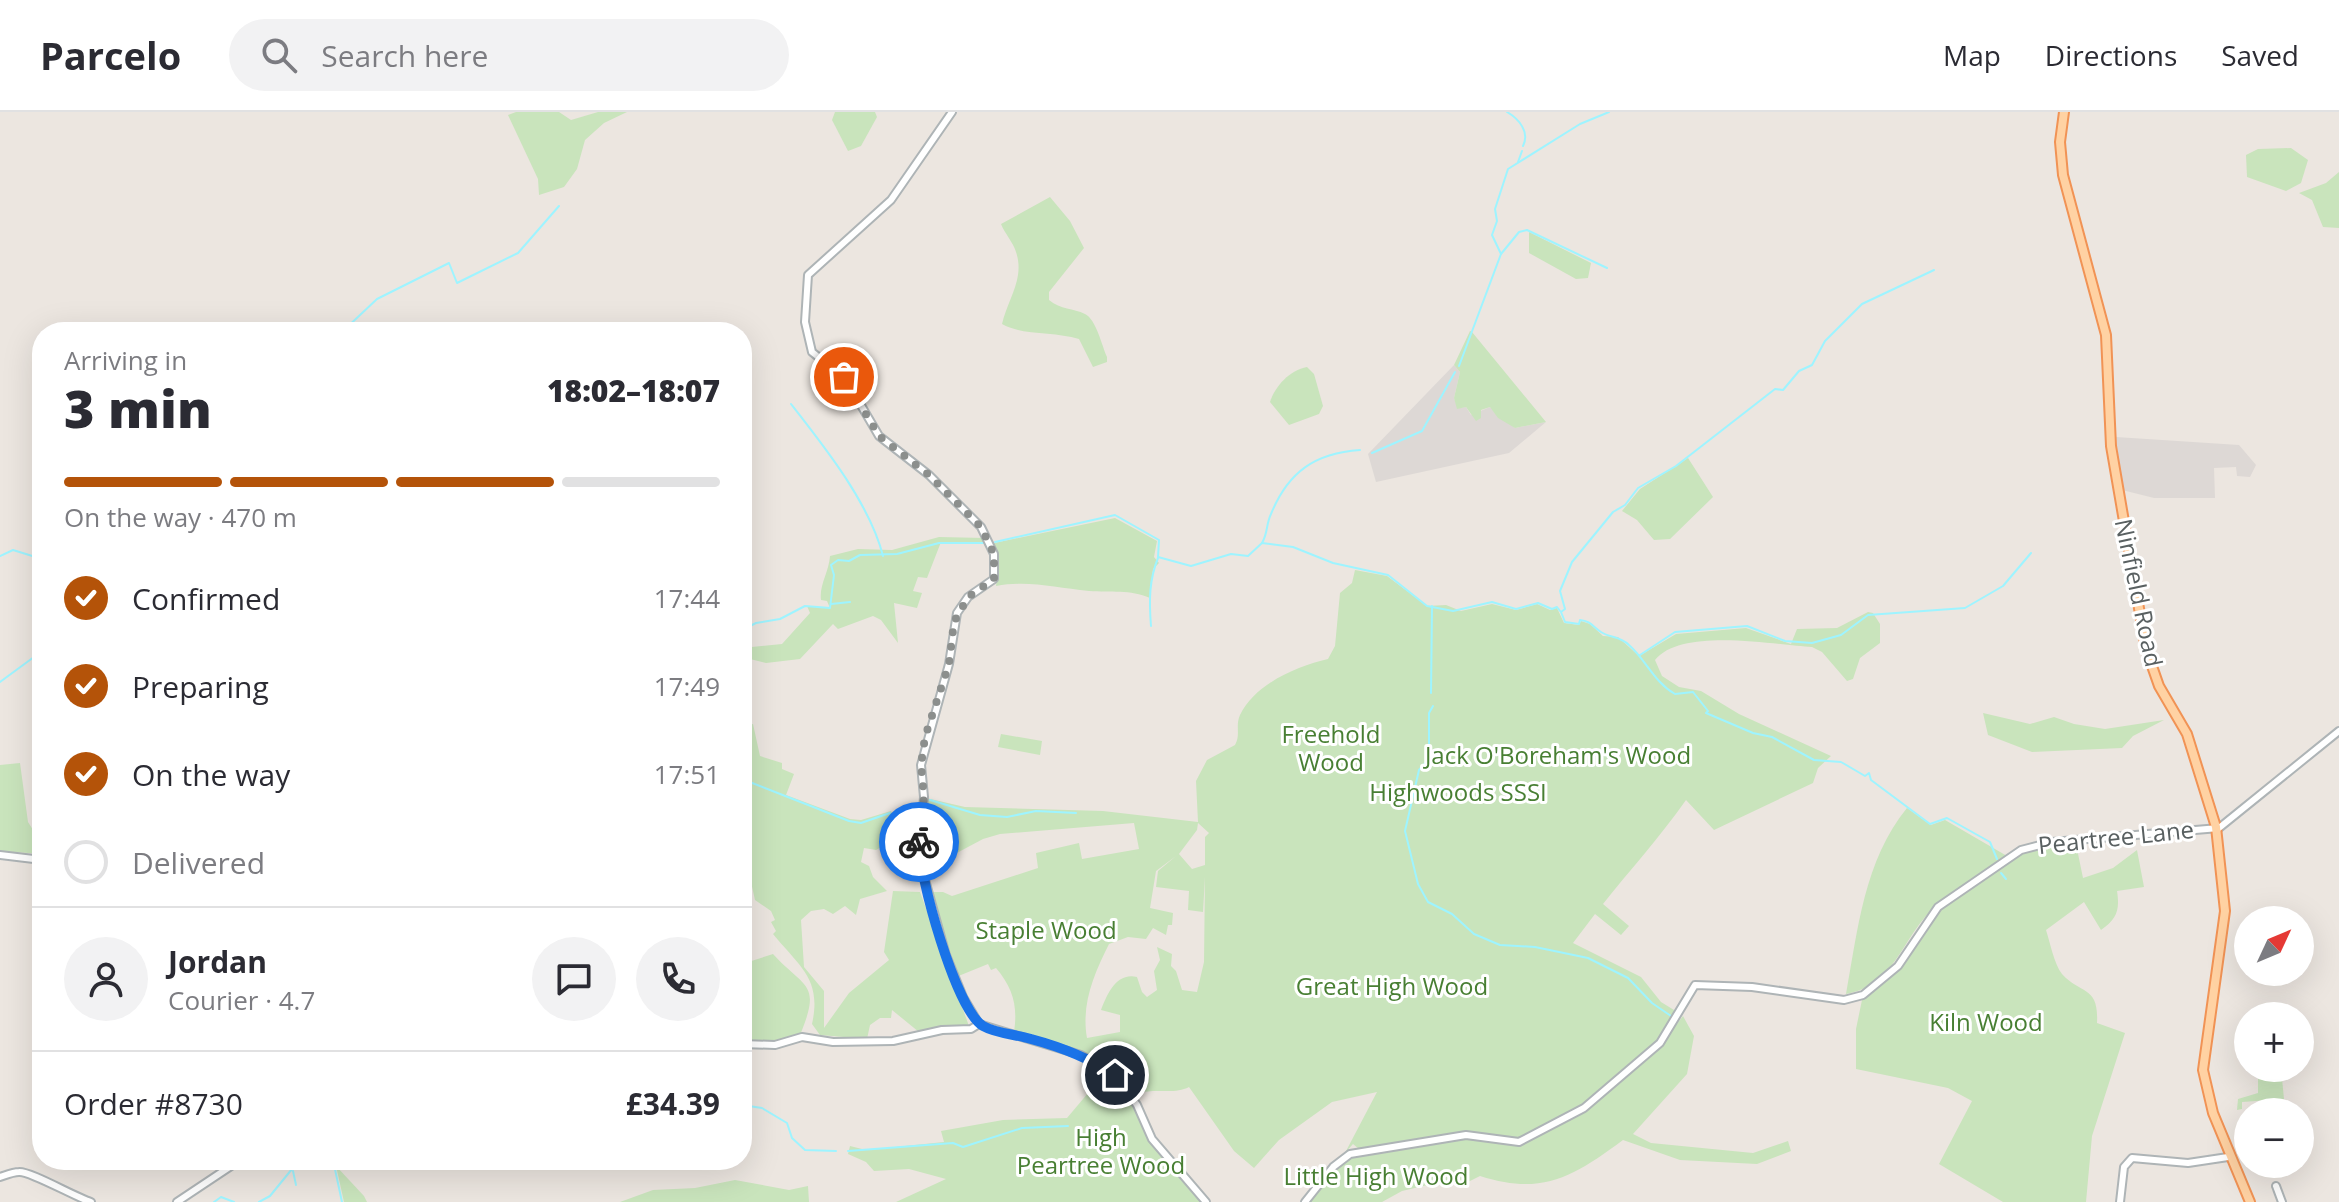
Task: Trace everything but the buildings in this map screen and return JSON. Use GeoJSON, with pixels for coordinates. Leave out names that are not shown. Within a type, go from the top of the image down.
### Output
{"type":"FeatureCollection","features":[{"type":"Feature","properties":{"kind":"main road","name":"Ninfield Road"},"geometry":{"type":"LineString","coordinates":[[2064,112],[2060,142],[2063,175],[2105,324],[2111,446],[2146,649],[2159,686],[2187,734],[2216,827],[2225,911],[2203,1070],[2213,1113],[2250,1202]]}},
{"type":"Feature","properties":{"kind":"street"},"geometry":{"type":"LineString","coordinates":[[952,112],[891,200],[808,275],[805,322],[812,352],[845,378],[879,436],[929,475],[981,527],[990,542],[996,572],[994,579],[961,605],[949,664],[925,737],[921,765],[924,797],[919,858],[946,955],[963,997],[979,1024],[1081,1055],[1115,1075],[1137,1105],[1152,1139],[1206,1202]]}},
{"type":"Feature","properties":{"kind":"street"},"geometry":{"type":"LineString","coordinates":[[2216,827],[2226,824],[2339,731]]}},
{"type":"Feature","properties":{"kind":"street","name":"Peartree Lane"},"geometry":{"type":"LineString","coordinates":[[1305,1202],[1333,1167],[1350,1154],[1466,1135],[1519,1142],[1584,1108],[1660,1043],[1695,985],[1752,987],[1844,1000],[1863,995],[1898,966],[1938,907],[2021,850],[2052,842],[2216,827]]}},
{"type":"Feature","properties":{"kind":"street"},"geometry":{"type":"LineString","coordinates":[[0,855],[32,859]]}},
{"type":"Feature","properties":{"kind":"street"},"geometry":{"type":"LineString","coordinates":[[752,1044],[775,1045],[802,1037],[833,1042],[893,1041],[942,1030],[971,1029],[979,1024]]}},
{"type":"Feature","properties":{"kind":"street"},"geometry":{"type":"LineString","coordinates":[[2120,1202],[2124,1167],[2128,1160],[2138,1158],[2171,1163],[2228,1157]]}},
{"type":"Feature","properties":{"kind":"street"},"geometry":{"type":"LineString","coordinates":[[2170,1172],[2171,1163]]}},
{"type":"Feature","properties":{"kind":"street"},"geometry":{"type":"LineString","coordinates":[[177,1202],[225,1170]]}},
{"type":"Feature","properties":{"kind":"street"},"geometry":{"type":"LineString","coordinates":[[0,1177],[16,1171],[26,1173],[65,1194],[91,1202]]}},
{"type":"Feature","properties":{"kind":"street"},"geometry":{"type":"LineString","coordinates":[[2276,1186],[2282,1202]]}},
{"type":"Feature","properties":{"kind":"shaded area"},"geometry":{"type":"Polygon","coordinates":[[[1454,365],[1460,372],[1454,398],[1458,408],[1466,407],[1471,415],[1490,407],[1515,428],[1546,422],[1509,453],[1376,482],[1368,454],[1454,365]]]}},
{"type":"Feature","properties":{"kind":"shaded area"},"geometry":{"type":"Polygon","coordinates":[[[2116,437],[2239,445],[2256,465],[2250,477],[2237,476],[2236,467],[2214,468],[2215,498],[2154,498],[2122,490],[2116,437]]]}},
{"type":"Feature","properties":{"kind":"green space"},"geometry":{"type":"Polygon","coordinates":[[[516,112],[559,112],[571,120],[598,112],[627,112],[604,123],[585,140],[577,169],[564,187],[539,195],[538,179],[508,115],[516,112]]]}},
{"type":"Feature","properties":{"kind":"green space"},"geometry":{"type":"Polygon","coordinates":[[[835,112],[875,112],[877,117],[861,146],[848,151],[832,120],[835,112]]]}},
{"type":"Feature","properties":{"kind":"green space"},"geometry":{"type":"Polygon","coordinates":[[[2291,148],[2308,160],[2301,183],[2286,191],[2247,177],[2246,155],[2258,149],[2291,148]]]}},
{"type":"Feature","properties":{"kind":"green space"},"geometry":{"type":"Polygon","coordinates":[[[2339,172],[2339,228],[2323,227],[2312,200],[2299,193],[2326,183],[2339,172]]]}},
{"type":"Feature","properties":{"kind":"green space"},"geometry":{"type":"Polygon","coordinates":[[[1050,197],[1070,221],[1084,248],[1049,292],[1049,300],[1085,314],[1092,321],[1107,357],[1107,362],[1093,367],[1079,339],[1020,330],[1002,324],[1015,288],[1018,262],[1015,248],[1001,224],[1050,197]]]}},
{"type":"Feature","properties":{"kind":"green space"},"geometry":{"type":"Polygon","coordinates":[[[1529,232],[1591,263],[1588,278],[1576,279],[1529,253],[1529,232]]]}},
{"type":"Feature","properties":{"kind":"green space"},"geometry":{"type":"Polygon","coordinates":[[[1470,331],[1546,422],[1515,428],[1498,418],[1490,407],[1481,410],[1481,418],[1476,421],[1466,407],[1457,409],[1454,398],[1460,372],[1454,365],[1470,331]]]}},
{"type":"Feature","properties":{"kind":"green space"},"geometry":{"type":"Polygon","coordinates":[[[1307,367],[1314,374],[1323,406],[1319,414],[1289,425],[1270,402],[1284,380],[1295,371],[1307,367]]]}},
{"type":"Feature","properties":{"kind":"green space"},"geometry":{"type":"Polygon","coordinates":[[[1688,458],[1713,497],[1670,539],[1654,540],[1637,520],[1622,511],[1640,489],[1688,458]]]}},
{"type":"Feature","properties":{"kind":"green space"},"geometry":{"type":"Polygon","coordinates":[[[1115,518],[1157,541],[1154,557],[1159,563],[1153,569],[1150,598],[1128,592],[1031,584],[996,586],[999,566],[994,543],[1115,518]]]}},
{"type":"Feature","properties":{"kind":"green space"},"geometry":{"type":"Polygon","coordinates":[[[939,537],[985,538],[986,542],[941,542],[927,578],[918,577],[913,591],[922,593],[917,608],[894,603],[898,643],[881,620],[873,616],[838,629],[833,624],[800,659],[766,663],[752,660],[752,647],[782,644],[810,613],[807,606],[830,608],[827,601],[821,600],[821,594],[830,556],[858,549],[892,550],[939,537]]]}},
{"type":"Feature","properties":{"kind":"green space","name":"Highwoods SSSI"},"geometry":{"type":"Polygon","coordinates":[[[1355,570],[1387,576],[1427,606],[1446,605],[1461,611],[1492,604],[1516,610],[1537,604],[1550,610],[1557,608],[1564,623],[1579,625],[1581,621],[1590,624],[1603,636],[1618,637],[1639,656],[1676,634],[1746,628],[1791,644],[1797,629],[1837,628],[1868,612],[1873,613],[1880,624],[1880,643],[1860,658],[1853,679],[1847,681],[1822,652],[1812,647],[1706,641],[1668,650],[1655,660],[1662,676],[1679,687],[1701,691],[1739,714],[1831,756],[1818,768],[1813,783],[1714,830],[1686,800],[1603,904],[1629,926],[1621,935],[1595,914],[1573,943],[1641,977],[1661,1002],[1674,1010],[1675,1017],[1659,1041],[1584,1105],[1519,1139],[1479,1133],[1460,1134],[1359,1149],[1353,1144],[1345,1153],[1377,1092],[1332,1102],[1279,1140],[1254,1168],[1234,1151],[1189,1087],[1136,1095],[1094,1059],[1065,1046],[1014,1032],[1013,998],[996,968],[991,970],[988,964],[956,977],[929,892],[952,896],[1038,868],[1036,853],[1079,843],[1082,859],[1139,849],[1134,823],[1000,834],[983,839],[923,871],[926,798],[965,807],[1103,811],[1198,822],[1196,781],[1207,760],[1235,745],[1240,715],[1256,694],[1290,672],[1328,659],[1335,646],[1340,593],[1352,583],[1355,570]],[[1198,823],[1197,830],[1179,854],[1192,869],[1205,865],[1205,837],[1209,833],[1198,823]],[[1176,856],[1156,871],[1150,908],[1173,913],[1172,925],[1168,925],[1166,935],[1153,928],[1146,939],[1128,937],[1109,944],[1087,1001],[1087,1038],[1120,1032],[1120,1015],[1101,1010],[1118,981],[1130,976],[1137,977],[1147,997],[1157,990],[1154,971],[1160,960],[1157,947],[1172,954],[1171,966],[1176,971],[1182,990],[1197,992],[1204,962],[1205,877],[1203,912],[1188,910],[1189,891],[1156,887],[1158,871],[1176,856]]]}},
{"type":"Feature","properties":{"kind":"green space"},"geometry":{"type":"Polygon","coordinates":[[[1983,713],[2030,724],[2054,717],[2105,729],[2164,720],[2133,736],[2122,748],[2032,752],[1988,735],[1983,713]]]}},
{"type":"Feature","properties":{"kind":"green space"},"geometry":{"type":"Polygon","coordinates":[[[752,724],[760,756],[782,763],[782,769],[794,774],[786,795],[850,819],[861,820],[891,811],[896,824],[918,826],[916,846],[903,835],[876,850],[864,848],[861,862],[869,866],[873,877],[887,891],[860,899],[856,915],[845,906],[833,914],[824,909],[811,911],[801,920],[804,967],[824,991],[824,1028],[849,993],[889,960],[884,952],[893,891],[920,892],[969,1026],[919,1032],[892,1010],[891,1018],[880,1018],[870,1025],[867,1039],[820,1035],[812,1024],[814,996],[811,984],[800,965],[773,934],[776,931],[771,922],[775,920],[771,911],[755,900],[752,887],[752,724]]]}},
{"type":"Feature","properties":{"kind":"green space"},"geometry":{"type":"Polygon","coordinates":[[[1001,734],[1042,741],[1040,755],[998,747],[1001,734]]]}},
{"type":"Feature","properties":{"kind":"green space"},"geometry":{"type":"Polygon","coordinates":[[[20,763],[28,822],[32,828],[32,853],[0,851],[0,765],[20,763]]]}},
{"type":"Feature","properties":{"kind":"green space"},"geometry":{"type":"Polygon","coordinates":[[[1907,808],[1931,825],[1945,820],[2007,856],[1936,906],[1877,981],[1846,994],[1859,921],[1872,873],[1881,850],[1907,808]]]}},
{"type":"Feature","properties":{"kind":"green space","name":"Kiln Wood"},"geometry":{"type":"Polygon","coordinates":[[[2076,844],[2083,878],[2113,868],[2137,850],[2144,887],[2117,891],[2116,914],[2106,926],[2101,930],[2084,902],[2046,930],[2059,970],[2069,981],[2092,996],[2097,1023],[2125,1033],[2092,1136],[2086,1202],[2003,1202],[1939,1164],[1972,1101],[1948,1088],[1856,1069],[1856,1029],[1862,1000],[1899,967],[1941,908],[2020,853],[2037,847],[2076,844]]]}},
{"type":"Feature","properties":{"kind":"green space"},"geometry":{"type":"Polygon","coordinates":[[[773,954],[807,988],[810,1005],[800,1035],[773,1043],[752,1042],[752,961],[773,954]]]}},
{"type":"Feature","properties":{"kind":"green space","name":"Little High Wood"},"geometry":{"type":"Polygon","coordinates":[[[1683,1016],[1694,1036],[1687,1074],[1633,1134],[1651,1143],[1753,1153],[1788,1141],[1791,1151],[1757,1164],[1680,1160],[1623,1140],[1572,1173],[1539,1183],[1502,1182],[1480,1176],[1466,1183],[1436,1183],[1402,1191],[1382,1202],[1310,1202],[1331,1173],[1349,1157],[1467,1137],[1518,1145],[1594,1104],[1654,1054],[1683,1016]]]}},
{"type":"Feature","properties":{"kind":"green space","name":"High Peartree Wood"},"geometry":{"type":"Polygon","coordinates":[[[1096,1072],[1107,1074],[1125,1089],[1152,1143],[1201,1202],[896,1202],[946,1179],[909,1169],[874,1171],[866,1162],[848,1154],[850,1146],[866,1150],[944,1142],[941,1131],[1003,1120],[1067,1118],[1094,1086],[1096,1072]]]}},
{"type":"Feature","properties":{"kind":"green space"},"geometry":{"type":"Polygon","coordinates":[[[2258,1082],[2282,1082],[2284,1098],[2241,1098],[2258,1093],[2258,1082]]]}},
{"type":"Feature","properties":{"kind":"green space"},"geometry":{"type":"Polygon","coordinates":[[[337,1170],[367,1202],[344,1202],[337,1170]]]}},
{"type":"Feature","properties":{"kind":"green space"},"geometry":{"type":"Polygon","coordinates":[[[735,1180],[789,1190],[808,1186],[809,1202],[620,1202],[653,1190],[695,1188],[735,1180]]]}},
{"type":"Feature","properties":{"kind":"waterway"},"geometry":{"type":"LineString","coordinates":[[1507,112],[1522,126],[1525,136],[1523,146]]}},
{"type":"Feature","properties":{"kind":"waterway"},"geometry":{"type":"LineString","coordinates":[[1459,366],[1501,254],[1492,235],[1497,221],[1495,209],[1508,169],[1580,124],[1609,112]]}},
{"type":"Feature","properties":{"kind":"waterway"},"geometry":{"type":"LineString","coordinates":[[1518,162],[1522,151]]}},
{"type":"Feature","properties":{"kind":"waterway"},"geometry":{"type":"LineString","coordinates":[[353,322],[377,299],[449,263],[457,283],[518,253],[559,206]]}},
{"type":"Feature","properties":{"kind":"waterway"},"geometry":{"type":"LineString","coordinates":[[1501,254],[1519,232],[1527,230],[1607,268]]}},
{"type":"Feature","properties":{"kind":"waterway"},"geometry":{"type":"LineString","coordinates":[[1934,270],[1862,304],[1825,341],[1812,365],[1799,371],[1783,390],[1775,389],[1676,466],[1638,488],[1625,505],[1613,512],[1572,562],[1560,591],[1565,609],[1561,612],[1565,622],[1587,622],[1604,634],[1626,642],[1668,689],[1675,694],[1693,692],[1708,711],[1706,713],[1753,733],[1772,737],[1814,760],[1841,762],[1865,776],[1869,773],[1871,780],[1930,824],[1947,818],[1990,842],[1997,859]]}},
{"type":"Feature","properties":{"kind":"waterway"},"geometry":{"type":"LineString","coordinates":[[1372,453],[1422,431],[1455,372]]}},
{"type":"Feature","properties":{"kind":"waterway"},"geometry":{"type":"LineString","coordinates":[[791,404],[857,496],[877,536],[883,556]]}},
{"type":"Feature","properties":{"kind":"waterway"},"geometry":{"type":"LineString","coordinates":[[1262,543],[1278,499],[1295,476],[1317,460],[1360,450]]}},
{"type":"Feature","properties":{"kind":"waterway"},"geometry":{"type":"LineString","coordinates":[[995,542],[1115,515],[1159,540],[1158,557],[1191,566],[1231,554],[1248,556],[1262,543],[1293,547],[1333,563],[1388,575],[1427,606],[1453,611],[1492,602],[1516,609],[1538,603],[1552,609],[1557,607],[1560,611]]}},
{"type":"Feature","properties":{"kind":"waterway"},"geometry":{"type":"LineString","coordinates":[[752,625],[780,619],[805,606],[830,608],[834,575],[831,565],[838,560],[849,561],[860,555],[897,554],[939,543],[984,543]]}},
{"type":"Feature","properties":{"kind":"waterway"},"geometry":{"type":"LineString","coordinates":[[0,556],[13,550],[32,556]]}},
{"type":"Feature","properties":{"kind":"waterway"},"geometry":{"type":"LineString","coordinates":[[1640,655],[1675,632],[1747,626],[1785,641],[1812,643],[1841,635],[1868,615],[1965,608],[2003,586],[2031,553]]}},
{"type":"Feature","properties":{"kind":"waterway"},"geometry":{"type":"LineString","coordinates":[[1151,626],[1150,591],[1158,558]]}},
{"type":"Feature","properties":{"kind":"waterway"},"geometry":{"type":"LineString","coordinates":[[831,604],[850,602]]}},
{"type":"Feature","properties":{"kind":"waterway"},"geometry":{"type":"LineString","coordinates":[[1431,693],[1432,606]]}},
{"type":"Feature","properties":{"kind":"waterway"},"geometry":{"type":"LineString","coordinates":[[0,682],[32,658]]}},
{"type":"Feature","properties":{"kind":"waterway"},"geometry":{"type":"LineString","coordinates":[[1433,706],[1429,713],[1429,759],[1419,770],[1405,831],[1418,884],[1428,902],[1452,914],[1474,934],[1500,945],[1535,947],[1588,958],[1628,978],[1652,1003],[1671,1016]]}},
{"type":"Feature","properties":{"kind":"waterway"},"geometry":{"type":"LineString","coordinates":[[1429,759],[1441,764]]}},
{"type":"Feature","properties":{"kind":"waterway"},"geometry":{"type":"LineString","coordinates":[[752,783],[849,821],[861,823],[890,813]]}},
{"type":"Feature","properties":{"kind":"waterway"},"geometry":{"type":"LineString","coordinates":[[930,800],[980,815],[1007,817],[1036,811],[1076,813]]}},
{"type":"Feature","properties":{"kind":"waterway"},"geometry":{"type":"LineString","coordinates":[[2001,873],[2006,879]]}},
{"type":"Feature","properties":{"kind":"waterway"},"geometry":{"type":"LineString","coordinates":[[752,1106],[762,1108],[787,1123],[792,1138],[805,1150],[836,1151]]}},
{"type":"Feature","properties":{"kind":"waterway"},"geometry":{"type":"LineString","coordinates":[[848,1151],[953,1143],[963,1147],[1022,1128],[1068,1126]]}},
{"type":"Feature","properties":{"kind":"waterway"},"geometry":{"type":"LineString","coordinates":[[259,1202],[270,1196],[291,1170]]}},
{"type":"Feature","properties":{"kind":"waterway"},"geometry":{"type":"LineString","coordinates":[[335,1170],[342,1202]]}},
{"type":"Feature","properties":{"kind":"waterway"},"geometry":{"type":"LineString","coordinates":[[293,1171],[296,1185]]}},
{"type":"Feature","properties":{"kind":"waterway"},"geometry":{"type":"LineString","coordinates":[[214,1202],[221,1197],[234,1202]]}},
{"type":"Feature","properties":{"kind":"way so far"},"geometry":{"type":"LineString","coordinates":[[844,377],[879,436],[918,465],[981,527],[988,536],[994,554],[994,579],[968,597],[954,622],[949,664],[925,737],[921,765],[924,797],[919,842]]}},
{"type":"Feature","properties":{"kind":"route"},"geometry":{"type":"LineString","coordinates":[[919,842],[919,858],[930,907],[954,976],[973,1018],[987,1028],[1081,1055],[1115,1075]]}},
{"type":"Feature","properties":{"kind":"park label","name":"Freehold Wood"},"geometry":{"type":"Point","coordinates":[1331,749]}},
{"type":"Feature","properties":{"kind":"park label","name":"Jack O'Boreham's Wood"},"geometry":{"type":"Point","coordinates":[1558,756]}},
{"type":"Feature","properties":{"kind":"park label","name":"Staple Wood"},"geometry":{"type":"Point","coordinates":[1046,931]}},
{"type":"Feature","properties":{"kind":"park label","name":"Great High Wood"},"geometry":{"type":"Point","coordinates":[1392,987]}}]}
